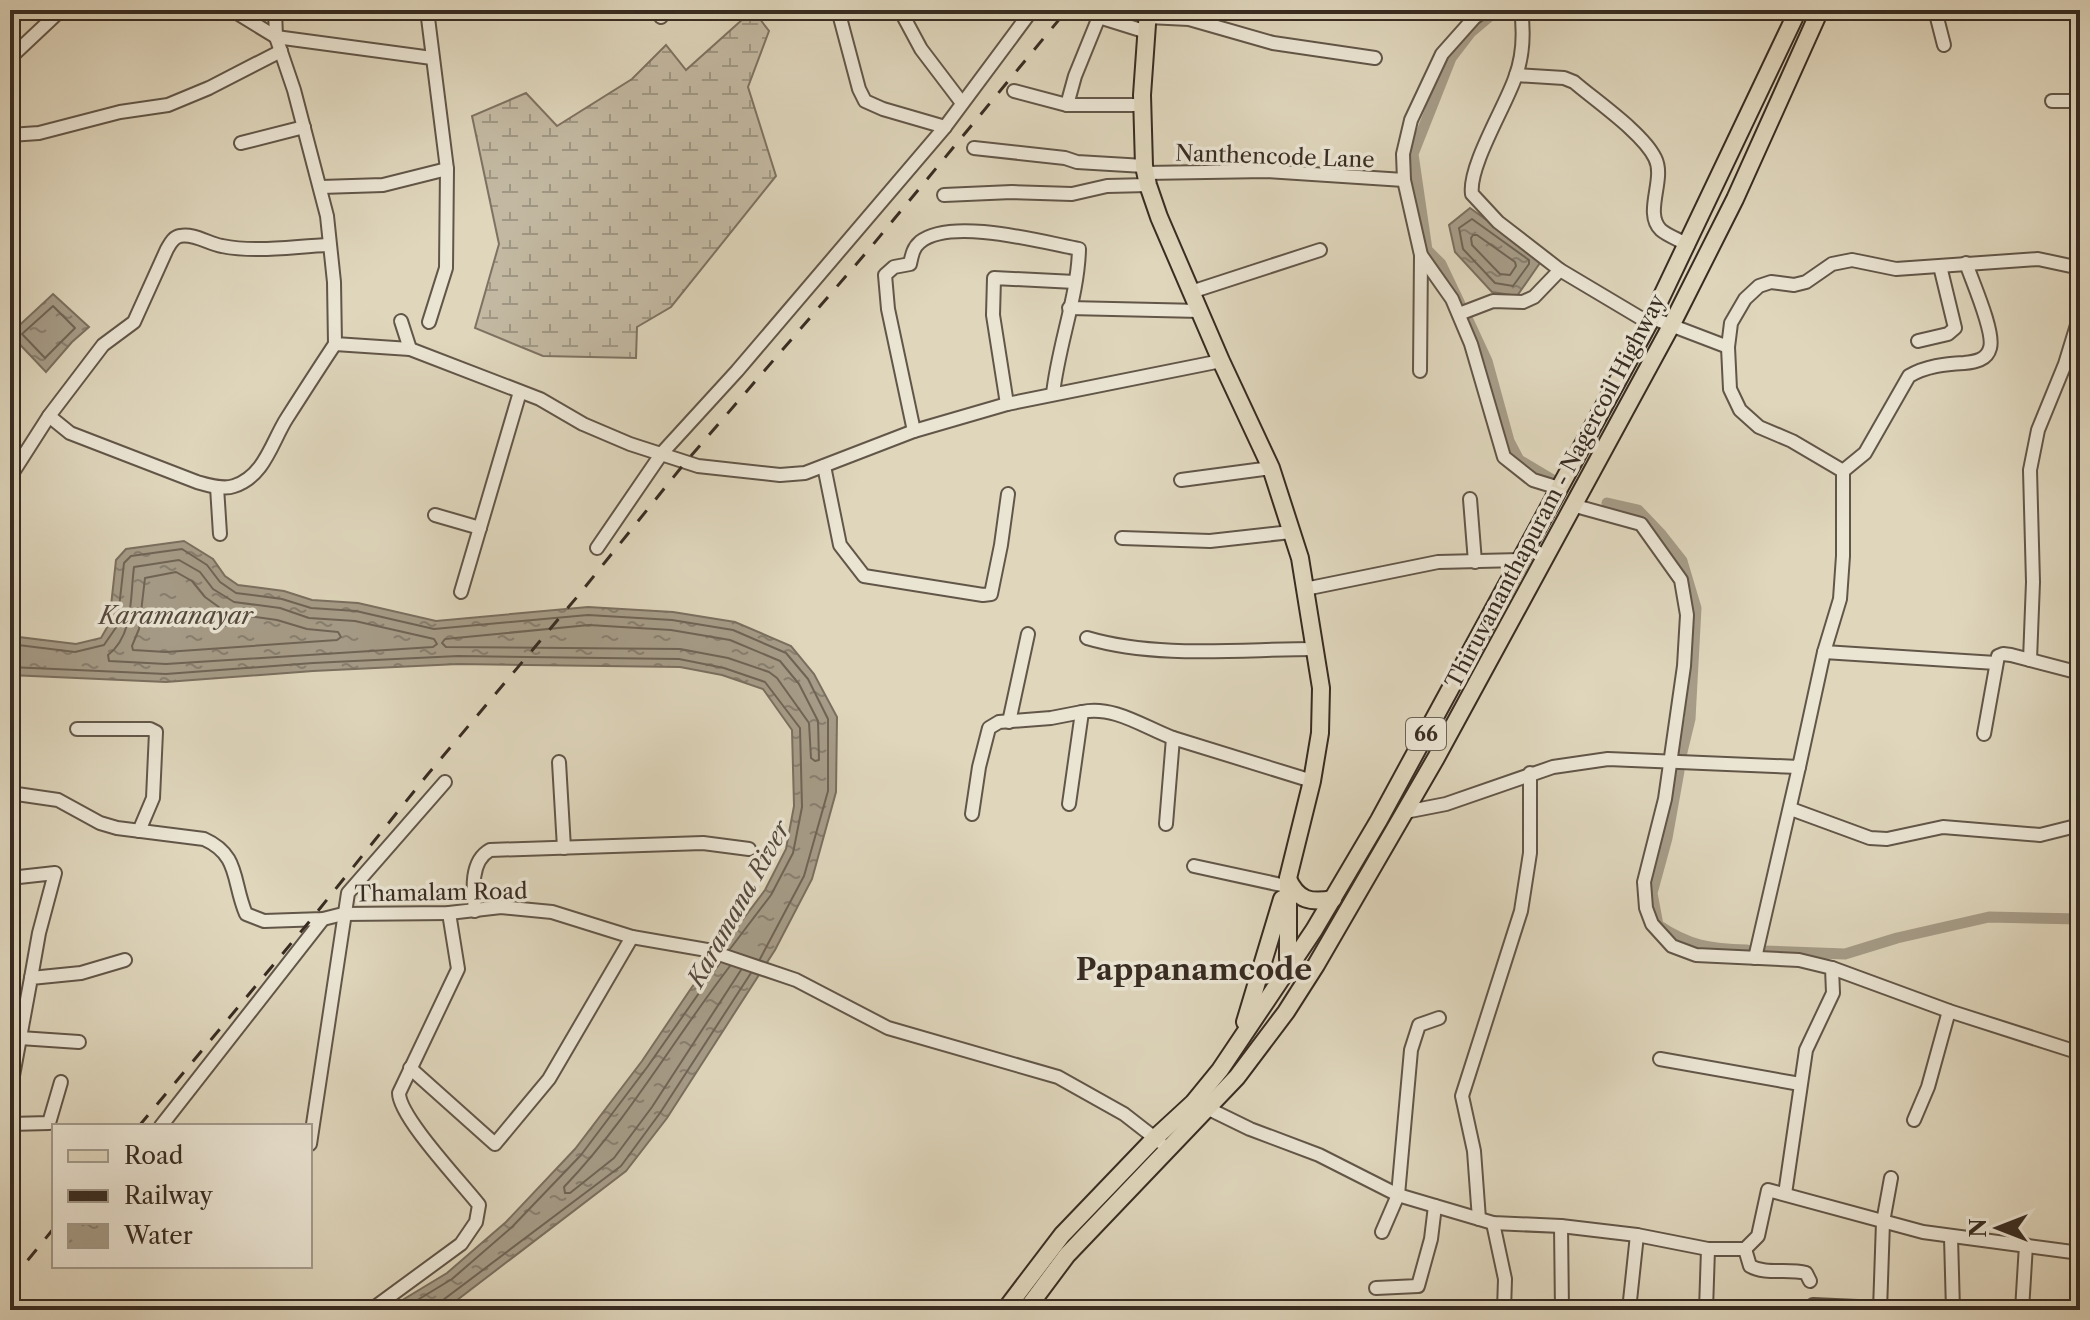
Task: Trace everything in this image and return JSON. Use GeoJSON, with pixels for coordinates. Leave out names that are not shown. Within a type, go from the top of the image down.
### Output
{"type":"FeatureCollection","features":[{"type":"Feature","properties":{"kind":"main road","name":"Thiruvananthapuram - Nagercoil Highway"},"geometry":{"type":"LineString","coordinates":[[1005,1310],[1062,1235],[1193,1103],[1234,1051],[1333,899],[1393,797],[1651,321],[1798,10]]}},
{"type":"Feature","properties":{"kind":"main road","name":"Thiruvananthapuram - Nagercoil Highway"},"geometry":{"type":"LineString","coordinates":[[1026,1310],[1067,1255],[1237,1077],[1302,985],[1405,812],[1671,326],[1735,199],[1820,10]]}},
{"type":"Feature","properties":{"kind":"main road"},"geometry":{"type":"LineString","coordinates":[[1148,20],[1142,95],[1146,175],[1191,292],[1271,468],[1300,558],[1321,688],[1320,733],[1312,781],[1265,962],[1234,1051]]}},
{"type":"Feature","properties":{"kind":"main road"},"geometry":{"type":"LineString","coordinates":[[1287,882],[1294,893],[1305,899],[1318,902],[1333,899]]}},
{"type":"Feature","properties":{"kind":"main road"},"geometry":{"type":"LineString","coordinates":[[1287,882],[1288,970]]}},
{"type":"Feature","properties":{"kind":"main road"},"geometry":{"type":"LineString","coordinates":[[1265,962],[1288,970],[1302,985]]}},
{"type":"Feature","properties":{"kind":"street"},"geometry":{"type":"LineString","coordinates":[[10,58],[61,10]]}},
{"type":"Feature","properties":{"kind":"street"},"geometry":{"type":"LineString","coordinates":[[232,10],[276,37],[432,58]]}},
{"type":"Feature","properties":{"kind":"street"},"geometry":{"type":"LineString","coordinates":[[49,416],[70,433],[197,482],[217,487],[234,486],[255,473],[270,454],[284,422],[335,344],[334,282],[321,187],[276,37],[275,10]]}},
{"type":"Feature","properties":{"kind":"street"},"geometry":{"type":"LineString","coordinates":[[427,10],[447,169],[446,268],[429,322]]}},
{"type":"Feature","properties":{"kind":"street"},"geometry":{"type":"LineString","coordinates":[[838,10],[865,101],[945,127]]}},
{"type":"Feature","properties":{"kind":"street"},"geometry":{"type":"LineString","coordinates":[[900,10],[921,49],[962,103]]}},
{"type":"Feature","properties":{"kind":"street"},"geometry":{"type":"LineString","coordinates":[[597,548],[662,453],[737,371],[945,127],[1032,10]]}},
{"type":"Feature","properties":{"kind":"street"},"geometry":{"type":"LineString","coordinates":[[1420,371],[1421,255],[1404,180],[1403,154],[1411,120],[1442,54],[1485,10]]}},
{"type":"Feature","properties":{"kind":"street"},"geometry":{"type":"LineString","coordinates":[[1521,10],[1522,33],[1516,75],[1474,173],[1472,194],[1498,222],[1560,270],[1651,321],[1728,347]]}},
{"type":"Feature","properties":{"kind":"street"},"geometry":{"type":"LineString","coordinates":[[1935,10],[1944,45]]}},
{"type":"Feature","properties":{"kind":"street"},"geometry":{"type":"LineString","coordinates":[[1067,105],[1099,17],[1189,19],[1273,43],[1375,58]]}},
{"type":"Feature","properties":{"kind":"street"},"geometry":{"type":"LineString","coordinates":[[10,135],[39,133],[120,112],[168,105],[281,51]]}},
{"type":"Feature","properties":{"kind":"street"},"geometry":{"type":"LineString","coordinates":[[1516,75],[1564,78],[1574,82],[1636,135],[1649,148],[1658,165],[1655,219],[1660,229],[1688,245]]}},
{"type":"Feature","properties":{"kind":"street"},"geometry":{"type":"LineString","coordinates":[[1014,91],[1067,105],[1134,105]]}},
{"type":"Feature","properties":{"kind":"street"},"geometry":{"type":"LineString","coordinates":[[2052,101],[2080,101]]}},
{"type":"Feature","properties":{"kind":"street"},"geometry":{"type":"LineString","coordinates":[[241,143],[304,127]]}},
{"type":"Feature","properties":{"kind":"street"},"geometry":{"type":"LineString","coordinates":[[974,148],[1065,158],[1146,175]]}},
{"type":"Feature","properties":{"kind":"street"},"geometry":{"type":"LineString","coordinates":[[321,187],[383,185],[447,169]]}},
{"type":"Feature","properties":{"kind":"street","name":"Nanthencode Lane"},"geometry":{"type":"LineString","coordinates":[[1146,175],[1267,171],[1404,180]]}},
{"type":"Feature","properties":{"kind":"street"},"geometry":{"type":"LineString","coordinates":[[944,195],[1012,192],[1072,194],[1146,175]]}},
{"type":"Feature","properties":{"kind":"street"},"geometry":{"type":"LineString","coordinates":[[914,431],[888,309],[885,275],[894,267],[910,264],[912,252],[921,241],[947,232],[988,232],[1079,249],[1075,282],[1056,361],[1053,394]]}},
{"type":"Feature","properties":{"kind":"street"},"geometry":{"type":"LineString","coordinates":[[10,477],[49,416],[103,345],[134,322],[174,239],[181,236],[222,246],[250,248],[329,245]]}},
{"type":"Feature","properties":{"kind":"street"},"geometry":{"type":"LineString","coordinates":[[1191,292],[1320,250]]}},
{"type":"Feature","properties":{"kind":"street"},"geometry":{"type":"LineString","coordinates":[[1421,255],[1459,314],[1471,344],[1504,457],[1533,480],[1559,488]]}},
{"type":"Feature","properties":{"kind":"street"},"geometry":{"type":"LineString","coordinates":[[1843,471],[1792,441],[1759,427],[1740,410],[1730,389],[1728,347],[1731,323],[1745,299],[1759,286],[1771,282],[1794,285],[1806,282],[1832,264],[1852,260],[1896,269],[2038,259],[2080,268]]}},
{"type":"Feature","properties":{"kind":"street"},"geometry":{"type":"LineString","coordinates":[[1843,471],[1865,453],[1909,376],[1921,369],[1976,362],[1987,355],[1992,346],[1989,331],[1966,263]]}},
{"type":"Feature","properties":{"kind":"street"},"geometry":{"type":"LineString","coordinates":[[1918,341],[1948,334],[1955,328],[1940,266]]}},
{"type":"Feature","properties":{"kind":"street"},"geometry":{"type":"LineString","coordinates":[[1459,314],[1493,301],[1523,302],[1534,297],[1560,270]]}},
{"type":"Feature","properties":{"kind":"street"},"geometry":{"type":"LineString","coordinates":[[1007,404],[993,315],[994,278],[1075,282]]}},
{"type":"Feature","properties":{"kind":"street"},"geometry":{"type":"LineString","coordinates":[[1069,308],[1200,311]]}},
{"type":"Feature","properties":{"kind":"street"},"geometry":{"type":"LineString","coordinates":[[2030,660],[2033,582],[2030,470],[2038,430],[2065,364],[2080,315]]}},
{"type":"Feature","properties":{"kind":"street"},"geometry":{"type":"LineString","coordinates":[[401,321],[410,349]]}},
{"type":"Feature","properties":{"kind":"street"},"geometry":{"type":"LineString","coordinates":[[335,344],[410,349],[540,399],[583,424],[630,444],[698,466],[780,475],[805,473],[914,431],[1007,404],[1221,361]]}},
{"type":"Feature","properties":{"kind":"street"},"geometry":{"type":"LineString","coordinates":[[461,592],[520,392]]}},
{"type":"Feature","properties":{"kind":"street"},"geometry":{"type":"LineString","coordinates":[[824,466],[840,545],[864,576],[983,595],[991,594],[1008,494]]}},
{"type":"Feature","properties":{"kind":"street"},"geometry":{"type":"LineString","coordinates":[[1181,480],[1271,468]]}},
{"type":"Feature","properties":{"kind":"street"},"geometry":{"type":"LineString","coordinates":[[1755,958],[1824,652],[1840,599],[1843,471]]}},
{"type":"Feature","properties":{"kind":"street"},"geometry":{"type":"LineString","coordinates":[[217,487],[220,534]]}},
{"type":"Feature","properties":{"kind":"street"},"geometry":{"type":"LineString","coordinates":[[1470,499],[1475,562]]}},
{"type":"Feature","properties":{"kind":"street"},"geometry":{"type":"LineString","coordinates":[[1572,505],[1641,524],[1681,580],[1687,615],[1684,666],[1672,762],[1644,882],[1646,908],[1652,924],[1672,946],[1696,955],[1799,960],[1832,968],[1949,1011],[2080,1053]]}},
{"type":"Feature","properties":{"kind":"street"},"geometry":{"type":"LineString","coordinates":[[435,515],[480,528]]}},
{"type":"Feature","properties":{"kind":"street"},"geometry":{"type":"LineString","coordinates":[[1122,538],[1210,541],[1291,532]]}},
{"type":"Feature","properties":{"kind":"street"},"geometry":{"type":"LineString","coordinates":[[1305,589],[1438,562],[1520,560]]}},
{"type":"Feature","properties":{"kind":"street"},"geometry":{"type":"LineString","coordinates":[[1009,722],[1028,634]]}},
{"type":"Feature","properties":{"kind":"street"},"geometry":{"type":"LineString","coordinates":[[1087,638],[1109,644],[1178,650],[1315,649]]}},
{"type":"Feature","properties":{"kind":"street"},"geometry":{"type":"LineString","coordinates":[[1824,652],[1996,663]]}},
{"type":"Feature","properties":{"kind":"street"},"geometry":{"type":"LineString","coordinates":[[1984,734],[1996,663],[2003,654],[2080,673]]}},
{"type":"Feature","properties":{"kind":"street"},"geometry":{"type":"LineString","coordinates":[[972,814],[989,728],[999,722],[1090,710],[1114,713],[1173,738],[1312,781]]}},
{"type":"Feature","properties":{"kind":"street"},"geometry":{"type":"LineString","coordinates":[[1069,804],[1082,712]]}},
{"type":"Feature","properties":{"kind":"street"},"geometry":{"type":"LineString","coordinates":[[77,729],[150,729],[156,732],[153,798],[139,831]]}},
{"type":"Feature","properties":{"kind":"street"},"geometry":{"type":"LineString","coordinates":[[1166,824],[1173,738]]}},
{"type":"Feature","properties":{"kind":"street"},"geometry":{"type":"LineString","coordinates":[[1405,812],[1446,804],[1530,773],[1608,759],[1799,767]]}},
{"type":"Feature","properties":{"kind":"street"},"geometry":{"type":"LineString","coordinates":[[559,762],[564,848]]}},
{"type":"Feature","properties":{"kind":"street"},"geometry":{"type":"LineString","coordinates":[[1479,1219],[1474,1151],[1462,1096],[1521,911],[1530,853],[1530,773]]}},
{"type":"Feature","properties":{"kind":"street"},"geometry":{"type":"LineString","coordinates":[[312,1130],[348,893],[445,782]]}},
{"type":"Feature","properties":{"kind":"street","name":"Thamalam Road"},"geometry":{"type":"LineString","coordinates":[[10,793],[58,800],[100,823],[204,839],[216,845],[228,854],[246,914],[264,921],[323,919],[343,914],[449,913],[501,907],[552,912],[632,937],[707,950],[796,980],[888,1028],[1058,1077],[1124,1114],[1169,1149]]}},
{"type":"Feature","properties":{"kind":"street"},"geometry":{"type":"LineString","coordinates":[[1791,809],[1870,838],[1887,839],[1943,827],[2040,835],[2080,825]]}},
{"type":"Feature","properties":{"kind":"street"},"geometry":{"type":"LineString","coordinates":[[475,911],[473,891],[477,865],[483,854],[490,850],[703,843],[749,849]]}},
{"type":"Feature","properties":{"kind":"street"},"geometry":{"type":"LineString","coordinates":[[1194,866],[1287,882]]}},
{"type":"Feature","properties":{"kind":"street"},"geometry":{"type":"LineString","coordinates":[[10,878],[55,873],[39,933],[20,1038],[13,1060],[10,1092]]}},
{"type":"Feature","properties":{"kind":"street"},"geometry":{"type":"LineString","coordinates":[[371,1310],[461,1244],[476,1222],[479,1205],[403,1110],[399,1093],[458,969],[449,913]]}},
{"type":"Feature","properties":{"kind":"street"},"geometry":{"type":"LineString","coordinates":[[163,1124],[323,919]]}},
{"type":"Feature","properties":{"kind":"street"},"geometry":{"type":"LineString","coordinates":[[410,1068],[495,1144],[549,1079],[632,937]]}},
{"type":"Feature","properties":{"kind":"street"},"geometry":{"type":"LineString","coordinates":[[31,978],[81,973],[125,960]]}},
{"type":"Feature","properties":{"kind":"street"},"geometry":{"type":"LineString","coordinates":[[1785,1194],[1806,1050],[1833,993],[1832,968]]}},
{"type":"Feature","properties":{"kind":"street"},"geometry":{"type":"LineString","coordinates":[[1914,1120],[1928,1087],[1949,1011]]}},
{"type":"Feature","properties":{"kind":"street"},"geometry":{"type":"LineString","coordinates":[[1382,1232],[1398,1195],[1411,1050],[1419,1025],[1439,1018]]}},
{"type":"Feature","properties":{"kind":"street"},"geometry":{"type":"LineString","coordinates":[[20,1038],[79,1042]]}},
{"type":"Feature","properties":{"kind":"street"},"geometry":{"type":"LineString","coordinates":[[1660,1059],[1800,1084]]}},
{"type":"Feature","properties":{"kind":"street"},"geometry":{"type":"LineString","coordinates":[[10,1124],[49,1123],[61,1082]]}},
{"type":"Feature","properties":{"kind":"street"},"geometry":{"type":"LineString","coordinates":[[1209,1109],[1250,1129],[1319,1155],[1398,1195],[1493,1223],[1561,1226],[1637,1235],[1708,1249],[1745,1249],[1758,1236],[1768,1190],[1951,1237],[2080,1253]]}},
{"type":"Feature","properties":{"kind":"street"},"geometry":{"type":"LineString","coordinates":[[1813,1305],[1880,1309],[1883,1222],[1891,1178]]}},
{"type":"Feature","properties":{"kind":"street"},"geometry":{"type":"LineString","coordinates":[[1376,1288],[1418,1286],[1431,1239],[1435,1206]]}},
{"type":"Feature","properties":{"kind":"street"},"geometry":{"type":"LineString","coordinates":[[1493,1223],[1505,1279],[1504,1310]]}},
{"type":"Feature","properties":{"kind":"street"},"geometry":{"type":"LineString","coordinates":[[1561,1226],[1562,1310]]}},
{"type":"Feature","properties":{"kind":"street"},"geometry":{"type":"LineString","coordinates":[[1629,1310],[1637,1235]]}},
{"type":"Feature","properties":{"kind":"street"},"geometry":{"type":"LineString","coordinates":[[1951,1237],[1953,1310]]}},
{"type":"Feature","properties":{"kind":"street"},"geometry":{"type":"LineString","coordinates":[[2022,1310],[2026,1245]]}},
{"type":"Feature","properties":{"kind":"street"},"geometry":{"type":"LineString","coordinates":[[1706,1310],[1708,1249]]}},
{"type":"Feature","properties":{"kind":"street"},"geometry":{"type":"LineString","coordinates":[[1745,1249],[1750,1266],[1757,1270],[1795,1270],[1806,1273],[1810,1281]]}},
{"type":"Feature","properties":{"kind":"green space"},"geometry":{"type":"Polygon","coordinates":[[[753,10],[769,31],[748,87],[776,176],[671,307],[637,327],[636,358],[543,356],[475,328],[499,244],[472,116],[526,93],[557,126],[632,79],[666,45],[686,70],[753,10]]]}},
{"type":"Feature","properties":{"kind":"water"},"geometry":{"type":"Polygon","coordinates":[[[1470,208],[1542,260],[1517,296],[1492,292],[1455,252],[1449,225],[1470,208]]]}},
{"type":"Feature","properties":{"kind":"water"},"geometry":{"type":"Polygon","coordinates":[[[53,294],[89,327],[46,372],[10,334],[53,294]]]}},
{"type":"Feature","properties":{"kind":"water","name":"Karamanayar"},"geometry":{"type":"Polygon","coordinates":[[[184,541],[213,559],[225,576],[238,585],[284,591],[312,600],[358,603],[436,621],[588,607],[673,612],[735,622],[791,646],[814,674],[837,717],[836,792],[812,879],[775,950],[667,1118],[626,1171],[444,1310],[386,1310],[447,1273],[506,1222],[575,1149],[765,890],[786,849],[794,806],[792,730],[763,689],[722,675],[680,667],[458,664],[166,682],[10,675],[10,636],[76,644],[101,638],[109,624],[116,560],[126,549],[184,541]]]}},
{"type":"Feature","properties":{"kind":"waterway"},"geometry":{"type":"LineString","coordinates":[[1460,304],[1441,264],[1427,250],[1413,154],[1451,58],[1471,32],[1497,10]]}},
{"type":"Feature","properties":{"kind":"waterway"},"geometry":{"type":"LineString","coordinates":[[1468,320],[1487,361],[1509,441],[1519,460],[1556,482]]}},
{"type":"Feature","properties":{"kind":"waterway"},"geometry":{"type":"LineString","coordinates":[[1607,503],[1638,510],[1660,533],[1682,561],[1696,608],[1690,719],[1681,756]]}},
{"type":"Feature","properties":{"kind":"waterway"},"geometry":{"type":"LineString","coordinates":[[1679,771],[1667,838],[1652,893],[1658,925],[1700,945],[1747,950]]}},
{"type":"Feature","properties":{"kind":"waterway"},"geometry":{"type":"LineString","coordinates":[[1764,951],[1845,954],[1897,938],[1989,917],[2080,919]]}},
{"type":"Feature","properties":{"kind":"railway"},"geometry":{"type":"LineString","coordinates":[[141,1124],[684,464],[871,247],[1067,10]]}},
{"type":"Feature","properties":{"kind":"railway"},"geometry":{"type":"LineString","coordinates":[[10,1282],[52,1230]]}},
{"type":"Feature","properties":{"kind":"district","name":"Pappanamcode"},"geometry":{"type":"Point","coordinates":[1194,970]}},
{"type":"Feature","properties":{"kind":"water label","name":"Karamana River"},"geometry":{"type":"Point","coordinates":[739,904]}}]}
